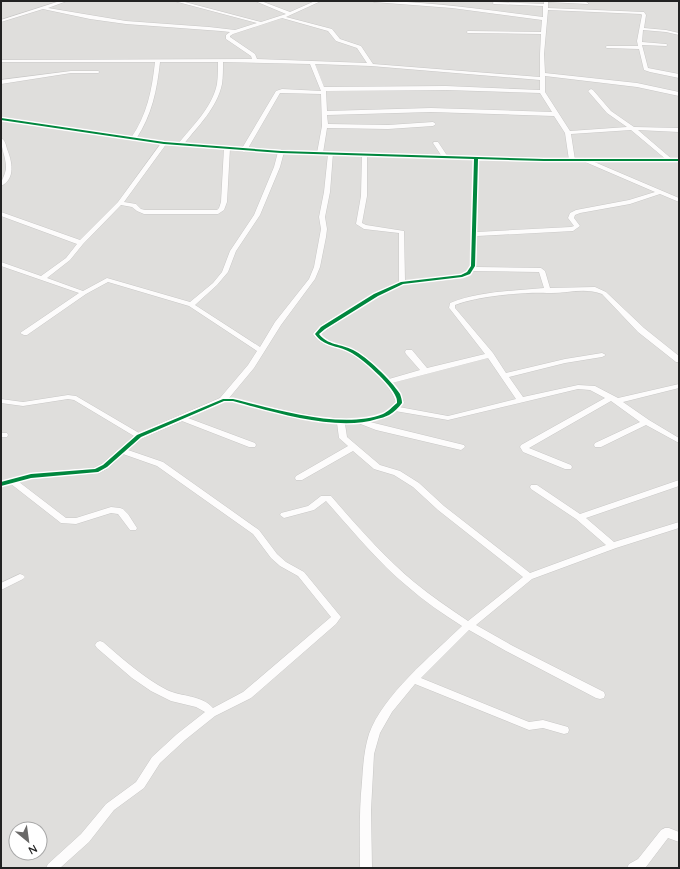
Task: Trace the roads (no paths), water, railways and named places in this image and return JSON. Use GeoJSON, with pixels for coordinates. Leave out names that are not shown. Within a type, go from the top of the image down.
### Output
{"type":"FeatureCollection","features":[{"type":"Feature","properties":{"kind":"street"},"geometry":{"type":"LineString","coordinates":[[1,21],[65,1]]}},
{"type":"Feature","properties":{"kind":"street"},"geometry":{"type":"LineString","coordinates":[[176,1],[260,23]]}},
{"type":"Feature","properties":{"kind":"street"},"geometry":{"type":"LineString","coordinates":[[258,1],[291,14]]}},
{"type":"Feature","properties":{"kind":"street"},"geometry":{"type":"LineString","coordinates":[[43,8],[92,18],[138,24],[200,27],[233,31],[291,14],[319,1]]}},
{"type":"Feature","properties":{"kind":"street"},"geometry":{"type":"LineString","coordinates":[[374,1],[452,7],[480,12],[545,17]]}},
{"type":"Feature","properties":{"kind":"street"},"geometry":{"type":"LineString","coordinates":[[494,3],[586,3]]}},
{"type":"Feature","properties":{"kind":"street"},"geometry":{"type":"LineString","coordinates":[[546,4],[542,54],[542,92],[568,133],[572,160]]}},
{"type":"Feature","properties":{"kind":"street"},"geometry":{"type":"LineString","coordinates":[[546,4],[642,13],[644,15],[641,46],[648,70],[679,76]]}},
{"type":"Feature","properties":{"kind":"street"},"geometry":{"type":"LineString","coordinates":[[282,17],[330,30],[338,40],[359,47],[371,65]]}},
{"type":"Feature","properties":{"kind":"street"},"geometry":{"type":"LineString","coordinates":[[642,29],[666,31],[679,34]]}},
{"type":"Feature","properties":{"kind":"street"},"geometry":{"type":"LineString","coordinates":[[233,31],[228,38],[253,56],[255,60]]}},
{"type":"Feature","properties":{"kind":"street"},"geometry":{"type":"LineString","coordinates":[[468,32],[544,33]]}},
{"type":"Feature","properties":{"kind":"street"},"geometry":{"type":"LineString","coordinates":[[607,47],[666,46]]}},
{"type":"Feature","properties":{"kind":"street"},"geometry":{"type":"LineString","coordinates":[[181,144],[202,116],[217,92],[220,84],[220,60]]}},
{"type":"Feature","properties":{"kind":"street"},"geometry":{"type":"LineString","coordinates":[[1,61],[255,60],[371,65],[636,85],[679,94]]}},
{"type":"Feature","properties":{"kind":"street"},"geometry":{"type":"LineString","coordinates":[[134,138],[146,121],[151,105],[156,83],[158,61]]}},
{"type":"Feature","properties":{"kind":"street"},"geometry":{"type":"LineString","coordinates":[[312,63],[324,91],[325,126],[320,153]]}},
{"type":"Feature","properties":{"kind":"street"},"geometry":{"type":"LineString","coordinates":[[1,82],[72,72],[98,72]]}},
{"type":"Feature","properties":{"kind":"street"},"geometry":{"type":"LineString","coordinates":[[244,150],[278,92],[282,91],[446,88],[542,92]]}},
{"type":"Feature","properties":{"kind":"street"},"geometry":{"type":"LineString","coordinates":[[591,91],[609,112],[633,129],[670,160]]}},
{"type":"Feature","properties":{"kind":"street"},"geometry":{"type":"LineString","coordinates":[[324,113],[438,110],[556,114]]}},
{"type":"Feature","properties":{"kind":"street"},"geometry":{"type":"LineString","coordinates":[[1,119],[164,143],[244,150],[476,158],[679,160]]}},
{"type":"Feature","properties":{"kind":"street"},"geometry":{"type":"LineString","coordinates":[[325,126],[388,127],[433,124]]}},
{"type":"Feature","properties":{"kind":"street"},"geometry":{"type":"LineString","coordinates":[[568,133],[633,129],[679,130]]}},
{"type":"Feature","properties":{"kind":"street"},"geometry":{"type":"LineString","coordinates":[[1,140],[10,165],[10,172],[6,180],[1,184]]}},
{"type":"Feature","properties":{"kind":"street"},"geometry":{"type":"LineString","coordinates":[[41,279],[68,259],[80,243],[120,203],[164,143]]}},
{"type":"Feature","properties":{"kind":"street"},"geometry":{"type":"LineString","coordinates":[[436,143],[445,157]]}},
{"type":"Feature","properties":{"kind":"street"},"geometry":{"type":"LineString","coordinates":[[120,203],[132,204],[144,212],[218,212],[222,209],[224,202],[227,148]]}},
{"type":"Feature","properties":{"kind":"street"},"geometry":{"type":"LineString","coordinates":[[191,305],[215,284],[225,272],[233,251],[257,215],[277,167],[281,152]]}},
{"type":"Feature","properties":{"kind":"street"},"geometry":{"type":"LineString","coordinates":[[222,400],[251,366],[278,324],[303,293],[317,267],[324,229],[322,218],[327,192],[331,154]]}},
{"type":"Feature","properties":{"kind":"street"},"geometry":{"type":"LineString","coordinates":[[364,155],[364,196],[358,224],[364,227],[402,232],[402,284]]}},
{"type":"Feature","properties":{"kind":"street"},"geometry":{"type":"LineString","coordinates":[[1,484],[31,476],[96,471],[105,466],[139,436],[222,400],[234,400],[325,420],[341,422],[361,422],[380,417],[395,410],[400,403],[398,395],[387,382],[359,356],[351,351],[319,339],[317,334],[376,295],[402,284],[429,279],[462,276],[469,273],[472,269],[476,158]]}},
{"type":"Feature","properties":{"kind":"street"},"geometry":{"type":"LineString","coordinates":[[585,160],[679,200]]}},
{"type":"Feature","properties":{"kind":"street"},"geometry":{"type":"LineString","coordinates":[[474,234],[573,229],[577,226],[572,218],[572,214],[630,202],[661,192]]}},
{"type":"Feature","properties":{"kind":"street"},"geometry":{"type":"LineString","coordinates":[[1,214],[80,243]]}},
{"type":"Feature","properties":{"kind":"street"},"geometry":{"type":"LineString","coordinates":[[1,264],[84,293]]}},
{"type":"Feature","properties":{"kind":"street"},"geometry":{"type":"LineString","coordinates":[[472,269],[541,270],[548,291]]}},
{"type":"Feature","properties":{"kind":"street"},"geometry":{"type":"LineString","coordinates":[[24,333],[102,282],[112,280],[191,305],[261,351]]}},
{"type":"Feature","properties":{"kind":"street"},"geometry":{"type":"LineString","coordinates":[[521,400],[490,355],[452,308],[452,304],[465,299],[548,291],[591,288],[600,290],[641,330],[679,360]]}},
{"type":"Feature","properties":{"kind":"street"},"geometry":{"type":"LineString","coordinates":[[409,352],[425,371]]}},
{"type":"Feature","properties":{"kind":"street"},"geometry":{"type":"LineString","coordinates":[[387,382],[490,355]]}},
{"type":"Feature","properties":{"kind":"street"},"geometry":{"type":"LineString","coordinates":[[505,376],[565,361],[602,355]]}},
{"type":"Feature","properties":{"kind":"street"},"geometry":{"type":"LineString","coordinates":[[568,467],[526,450],[524,447],[613,399],[679,386]]}},
{"type":"Feature","properties":{"kind":"street"},"geometry":{"type":"LineString","coordinates":[[395,410],[443,418],[578,387],[592,388],[613,399],[646,422],[679,441]]}},
{"type":"Feature","properties":{"kind":"street"},"geometry":{"type":"LineString","coordinates":[[1,401],[23,404],[68,397],[76,398],[139,436]]}},
{"type":"Feature","properties":{"kind":"street"},"geometry":{"type":"LineString","coordinates":[[182,418],[252,445]]}},
{"type":"Feature","properties":{"kind":"street"},"geometry":{"type":"LineString","coordinates":[[341,422],[343,438],[377,467],[397,473],[416,485],[441,508],[529,577]]}},
{"type":"Feature","properties":{"kind":"street"},"geometry":{"type":"LineString","coordinates":[[361,422],[379,428],[461,447]]}},
{"type":"Feature","properties":{"kind":"street"},"geometry":{"type":"LineString","coordinates":[[598,445],[646,422]]}},
{"type":"Feature","properties":{"kind":"street"},"geometry":{"type":"LineString","coordinates":[[299,478],[353,447]]}},
{"type":"Feature","properties":{"kind":"street"},"geometry":{"type":"LineString","coordinates":[[52,868],[89,834],[110,807],[140,785],[156,760],[181,737],[211,713],[247,695],[333,622],[336,617],[301,574],[283,564],[274,556],[256,532],[160,464],[122,451]]}},
{"type":"Feature","properties":{"kind":"street"},"geometry":{"type":"LineString","coordinates":[[13,481],[64,521],[76,522],[111,510],[120,511],[133,528]]}},
{"type":"Feature","properties":{"kind":"street"},"geometry":{"type":"LineString","coordinates":[[578,517],[679,483]]}},
{"type":"Feature","properties":{"kind":"street"},"geometry":{"type":"LineString","coordinates":[[534,487],[578,517],[613,546]]}},
{"type":"Feature","properties":{"kind":"street"},"geometry":{"type":"LineString","coordinates":[[284,515],[311,508],[324,498],[328,498],[398,573],[423,595],[468,626],[600,695]]}},
{"type":"Feature","properties":{"kind":"street"},"geometry":{"type":"LineString","coordinates":[[366,868],[365,810],[369,754],[375,733],[388,709],[413,679],[468,626],[529,577],[613,546],[679,526]]}},
{"type":"Feature","properties":{"kind":"street"},"geometry":{"type":"LineString","coordinates":[[1,587],[20,577]]}},
{"type":"Feature","properties":{"kind":"street"},"geometry":{"type":"LineString","coordinates":[[100,645],[130,670],[157,689],[176,698],[200,703],[211,713]]}},
{"type":"Feature","properties":{"kind":"street"},"geometry":{"type":"LineString","coordinates":[[413,679],[529,726],[543,724],[564,730]]}},
{"type":"Feature","properties":{"kind":"street"},"geometry":{"type":"LineString","coordinates":[[633,868],[644,861],[665,833],[679,837]]}}]}
